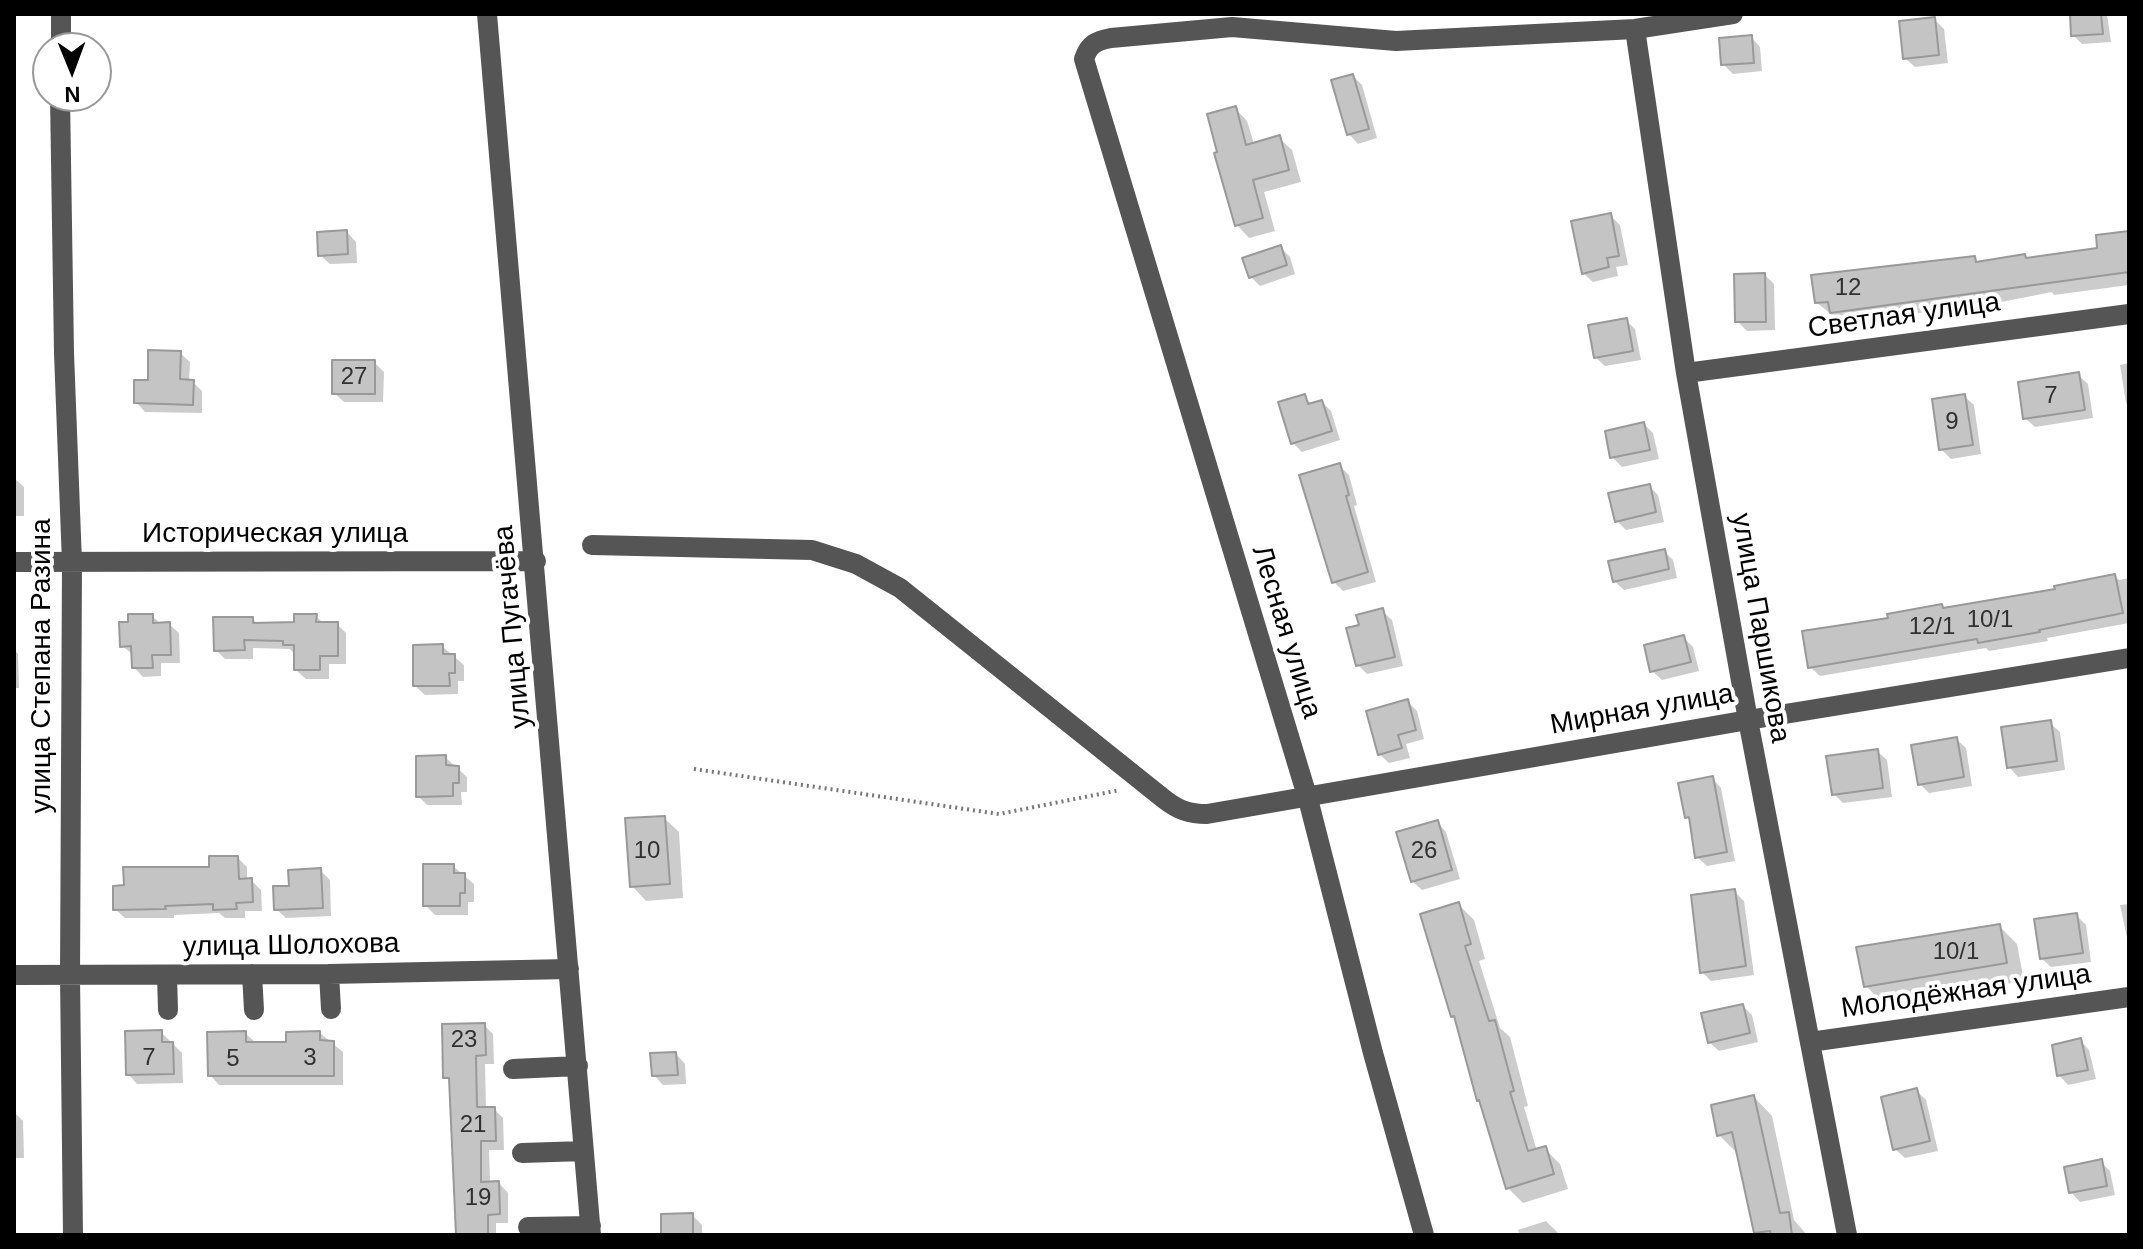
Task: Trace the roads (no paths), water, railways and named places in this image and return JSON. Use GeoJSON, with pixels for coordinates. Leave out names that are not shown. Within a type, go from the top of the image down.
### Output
{"type":"FeatureCollection","features":[{"type":"Feature","properties":{"kind":"street","name":"улица Пугачёва"},"geometry":{"type":"LineString","coordinates":[[487,14],[591,1230]]}},
{"type":"Feature","properties":{"kind":"street"},"geometry":{"type":"LineString","coordinates":[[1635,29],[1733,14]]}},
{"type":"Feature","properties":{"kind":"street","name":"Лесная улица"},"geometry":{"type":"LineString","coordinates":[[1424,1235],[1373,1053],[1308,799],[1084,59],[1088,49],[1097,41],[1232,27],[1396,41],[1635,29]]}},
{"type":"Feature","properties":{"kind":"street","name":"улица Паршикова"},"geometry":{"type":"LineString","coordinates":[[1635,29],[1686,373],[1748,720],[1847,1235]]}},
{"type":"Feature","properties":{"kind":"street","name":"улица Степана Разина"},"geometry":{"type":"LineString","coordinates":[[60,112],[64,353],[72,563],[70,976],[73,1235]]}},
{"type":"Feature","properties":{"kind":"street","name":"Светлая улица"},"geometry":{"type":"LineString","coordinates":[[1686,373],[2129,314]]}},
{"type":"Feature","properties":{"kind":"street","name":"Мирная улица"},"geometry":{"type":"LineString","coordinates":[[592,545],[812,550],[856,564],[900,588],[1146,785],[1177,809],[1191,814],[1308,799],[1748,720],[2129,658]]}},
{"type":"Feature","properties":{"kind":"street","name":"Историческая улица"},"geometry":{"type":"LineString","coordinates":[[14,562],[536,561]]}},
{"type":"Feature","properties":{"kind":"street","name":"улица Шолохова"},"geometry":{"type":"LineString","coordinates":[[14,975],[329,974],[569,969]]}},
{"type":"Feature","properties":{"kind":"street"},"geometry":{"type":"LineString","coordinates":[[252,974],[254,1010]]}},
{"type":"Feature","properties":{"kind":"street"},"geometry":{"type":"LineString","coordinates":[[329,974],[331,1009]]}},
{"type":"Feature","properties":{"kind":"street"},"geometry":{"type":"LineString","coordinates":[[167,975],[168,1010]]}},
{"type":"Feature","properties":{"kind":"street","name":"Молодёжная улица"},"geometry":{"type":"LineString","coordinates":[[1810,1042],[2129,997]]}},
{"type":"Feature","properties":{"kind":"street"},"geometry":{"type":"LineString","coordinates":[[513,1069],[578,1066]]}},
{"type":"Feature","properties":{"kind":"street"},"geometry":{"type":"LineString","coordinates":[[522,1153],[584,1151]]}},
{"type":"Feature","properties":{"kind":"street"},"geometry":{"type":"LineString","coordinates":[[528,1227],[591,1230]]}}]}
